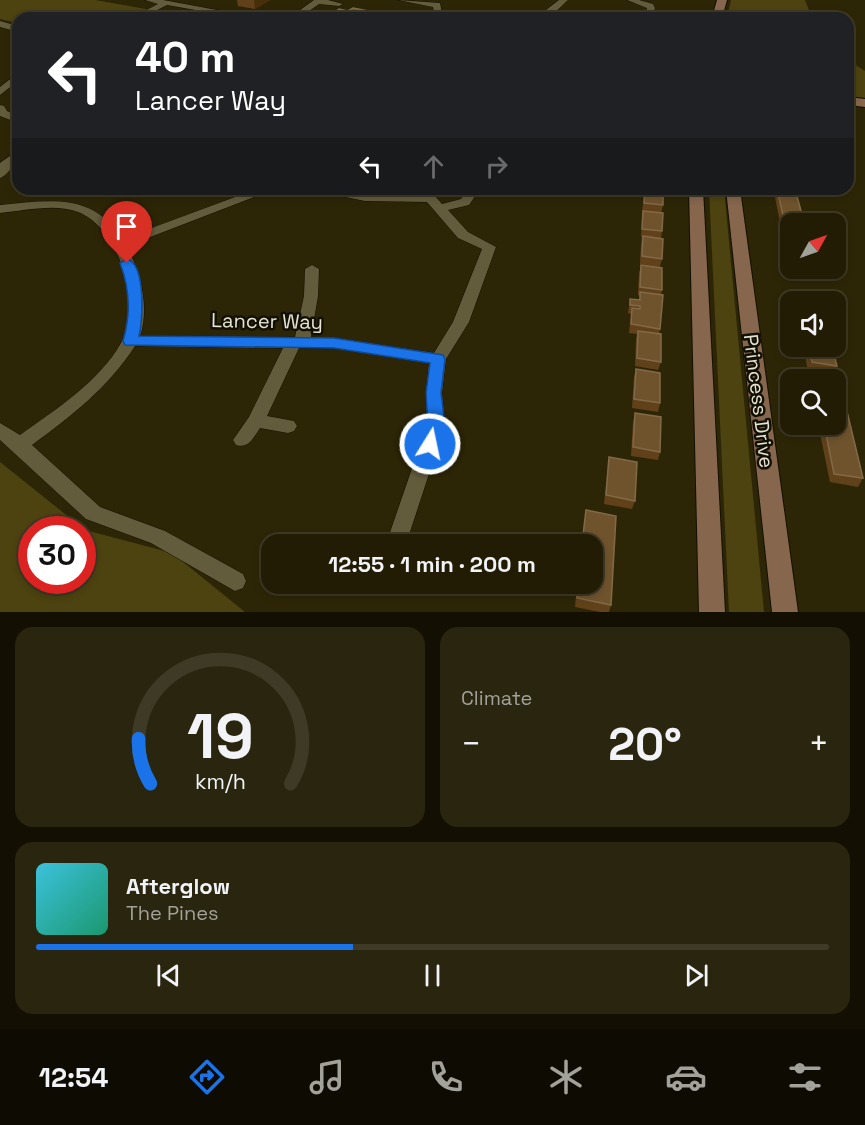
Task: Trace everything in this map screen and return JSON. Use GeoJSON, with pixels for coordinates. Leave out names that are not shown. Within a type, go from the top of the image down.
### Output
{"type":"FeatureCollection","features":[{"type":"Feature","properties":{"kind":"street"},"geometry":{"type":"LineString","coordinates":[[149,0],[224,12]]}},
{"type":"Feature","properties":{"kind":"street"},"geometry":{"type":"LineString","coordinates":[[302,12],[319,0],[339,4]]}},
{"type":"Feature","properties":{"kind":"street"},"geometry":{"type":"LineString","coordinates":[[402,0],[437,5],[439,12]]}},
{"type":"Feature","properties":{"kind":"street"},"geometry":{"type":"LineString","coordinates":[[549,12],[564,0]]}},
{"type":"Feature","properties":{"kind":"street"},"geometry":{"type":"LineString","coordinates":[[631,0],[650,6],[649,12]]}},
{"type":"Feature","properties":{"kind":"street"},"geometry":{"type":"LineString","coordinates":[[148,12],[171,2]]}},
{"type":"Feature","properties":{"kind":"street"},"geometry":{"type":"LineString","coordinates":[[0,92],[12,81]]}},
{"type":"Feature","properties":{"kind":"street"},"geometry":{"type":"LineString","coordinates":[[0,174],[12,159]]}},
{"type":"Feature","properties":{"kind":"street"},"geometry":{"type":"LineString","coordinates":[[120,244],[253,195]]}},
{"type":"Feature","properties":{"kind":"street"},"geometry":{"type":"LineString","coordinates":[[346,195],[435,203],[465,202],[470,195]]}},
{"type":"Feature","properties":{"kind":"street"},"geometry":{"type":"LineString","coordinates":[[696,195],[712,612]]}},
{"type":"Feature","properties":{"kind":"street","name":"Princess Drive"},"geometry":{"type":"LineString","coordinates":[[734,195],[785,612]]}},
{"type":"Feature","properties":{"kind":"street"},"geometry":{"type":"LineString","coordinates":[[399,534],[436,425],[434,393],[438,359],[461,322],[489,247],[463,235],[435,203]]}},
{"type":"Feature","properties":{"kind":"street"},"geometry":{"type":"LineString","coordinates":[[0,209],[50,205],[82,209],[104,221],[120,244],[134,282],[136,320],[130,341],[103,379],[75,404],[20,445]]}},
{"type":"Feature","properties":{"kind":"street"},"geometry":{"type":"LineString","coordinates":[[242,440],[256,420],[298,342],[311,296],[312,269]]}},
{"type":"Feature","properties":{"kind":"street","name":"Lancer Way"},"geometry":{"type":"LineString","coordinates":[[130,341],[334,343],[438,359]]}},
{"type":"Feature","properties":{"kind":"street"},"geometry":{"type":"LineString","coordinates":[[256,420],[288,426]]}},
{"type":"Feature","properties":{"kind":"street"},"geometry":{"type":"LineString","coordinates":[[0,430],[20,445],[93,513],[158,537],[235,581]]}},
{"type":"Feature","properties":{"kind":"shaded area"},"geometry":{"type":"Polygon","coordinates":[[[0,0],[95,0],[163,12],[12,12],[12,22],[0,19],[0,0]]]}},
{"type":"Feature","properties":{"kind":"shaded area"},"geometry":{"type":"Polygon","coordinates":[[[731,0],[805,0],[810,12],[728,12],[731,0]]]}},
{"type":"Feature","properties":{"kind":"shaded area"},"geometry":{"type":"Polygon","coordinates":[[[854,64],[865,71],[865,98],[854,97],[854,64]]]}},
{"type":"Feature","properties":{"kind":"shaded area"},"geometry":{"type":"Polygon","coordinates":[[[709,195],[725,195],[764,612],[729,612],[709,195]]]}},
{"type":"Feature","properties":{"kind":"shaded area"},"geometry":{"type":"Polygon","coordinates":[[[0,462],[68,516],[18,516],[18,594],[96,594],[96,533],[172,553],[245,612],[0,612],[0,462]]]}},
{"type":"Feature","properties":{"kind":"building"},"geometry":{"type":"Polygon","coordinates":[[[353,8],[374,12],[335,12],[339,9],[348,11],[353,8]]]}},
{"type":"Feature","properties":{"kind":"building"},"geometry":{"type":"Polygon","coordinates":[[[645,195],[663,195],[663,205],[644,203],[645,195]]]}},
{"type":"Feature","properties":{"kind":"building"},"geometry":{"type":"Polygon","coordinates":[[[778,195],[797,195],[802,213],[782,213],[778,195]]]}},
{"type":"Feature","properties":{"kind":"building"},"geometry":{"type":"Polygon","coordinates":[[[643,211],[663,213],[662,231],[642,229],[643,211]]]}},
{"type":"Feature","properties":{"kind":"building"},"geometry":{"type":"Polygon","coordinates":[[[643,236],[663,239],[662,259],[642,256],[643,236]]]}},
{"type":"Feature","properties":{"kind":"building"},"geometry":{"type":"Polygon","coordinates":[[[641,265],[662,268],[662,290],[640,287],[641,265]]]}},
{"type":"Feature","properties":{"kind":"building"},"geometry":{"type":"Polygon","coordinates":[[[640,292],[663,295],[660,329],[631,324],[632,308],[640,309],[640,306],[630,305],[630,299],[640,300],[640,292]]]}},
{"type":"Feature","properties":{"kind":"building"},"geometry":{"type":"Polygon","coordinates":[[[638,331],[661,334],[661,362],[637,358],[638,331]]]}},
{"type":"Feature","properties":{"kind":"building"},"geometry":{"type":"Polygon","coordinates":[[[811,357],[835,357],[837,366],[812,362],[811,357]]]}},
{"type":"Feature","properties":{"kind":"building"},"geometry":{"type":"Polygon","coordinates":[[[636,369],[660,373],[660,403],[634,399],[636,369]]]}},
{"type":"Feature","properties":{"kind":"building"},"geometry":{"type":"Polygon","coordinates":[[[846,407],[863,478],[834,474],[826,435],[846,435],[846,407]]]}},
{"type":"Feature","properties":{"kind":"building"},"geometry":{"type":"Polygon","coordinates":[[[635,413],[661,417],[660,452],[633,447],[635,413]]]}},
{"type":"Feature","properties":{"kind":"building"},"geometry":{"type":"Polygon","coordinates":[[[609,457],[637,462],[635,501],[606,495],[609,457]]]}},
{"type":"Feature","properties":{"kind":"building"},"geometry":{"type":"Polygon","coordinates":[[[586,510],[616,516],[611,605],[577,598],[577,594],[603,594],[603,534],[583,534],[586,510]]]}},
{"type":"Feature","properties":{"kind":"route"},"geometry":{"type":"LineString","coordinates":[[127,263],[134,282],[136,320],[130,341],[334,343],[438,359],[434,393],[436,425],[430,444]]}}]}
